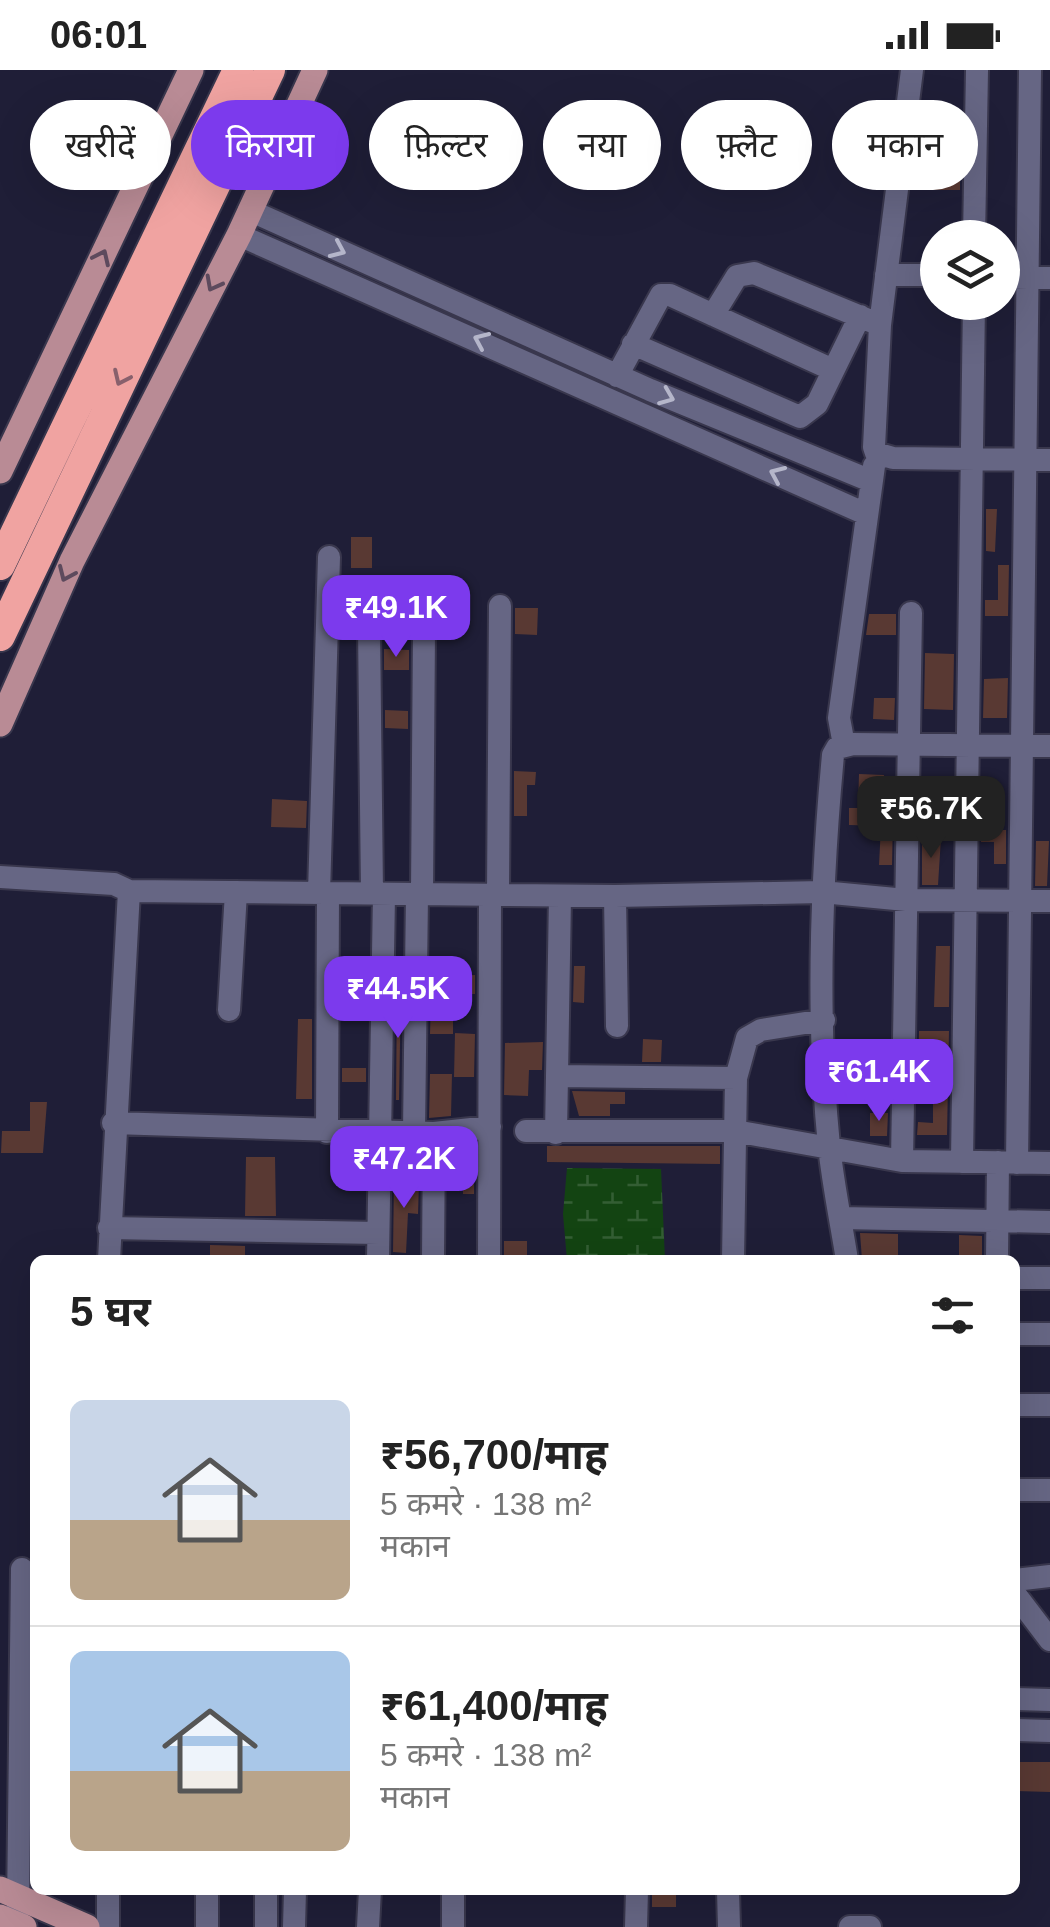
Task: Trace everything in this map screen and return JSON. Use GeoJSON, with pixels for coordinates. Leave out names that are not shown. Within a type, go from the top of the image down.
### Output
{"type":"FeatureCollection","features":[{"type":"Feature","properties":{"kind":"highway"},"geometry":{"type":"LineString","coordinates":[[0,565],[238,70]]}},
{"type":"Feature","properties":{"kind":"highway"},"geometry":{"type":"LineString","coordinates":[[0,636],[270,70]]}},
{"type":"Feature","properties":{"kind":"main road"},"geometry":{"type":"LineString","coordinates":[[0,472],[191,70]]}},
{"type":"Feature","properties":{"kind":"main road"},"geometry":{"type":"LineString","coordinates":[[0,724],[110,482],[239,235],[316,70]]}},
{"type":"Feature","properties":{"kind":"main road"},"geometry":{"type":"LineString","coordinates":[[10,1894],[87,1927]]}},
{"type":"Feature","properties":{"kind":"street"},"geometry":{"type":"LineString","coordinates":[[633,344],[800,417],[817,404],[834,370],[870,321],[886,274],[912,70]]}},
{"type":"Feature","properties":{"kind":"street"},"geometry":{"type":"LineString","coordinates":[[974,220],[976,70]]}},
{"type":"Feature","properties":{"kind":"street"},"geometry":{"type":"LineString","coordinates":[[997,1255],[997,1222],[1008,1163],[1020,901],[1025,460],[1039,277],[1030,70]]}},
{"type":"Feature","properties":{"kind":"street"},"geometry":{"type":"LineString","coordinates":[[249,210],[617,376],[870,481]]}},
{"type":"Feature","properties":{"kind":"street"},"geometry":{"type":"LineString","coordinates":[[239,235],[866,514]]}},
{"type":"Feature","properties":{"kind":"street"},"geometry":{"type":"LineString","coordinates":[[713,315],[737,276],[744,273],[870,321]]}},
{"type":"Feature","properties":{"kind":"street"},"geometry":{"type":"LineString","coordinates":[[886,274],[920,275]]}},
{"type":"Feature","properties":{"kind":"street"},"geometry":{"type":"LineString","coordinates":[[617,376],[661,295],[834,370]]}},
{"type":"Feature","properties":{"kind":"street"},"geometry":{"type":"LineString","coordinates":[[962,1162],[974,320]]}},
{"type":"Feature","properties":{"kind":"street"},"geometry":{"type":"LineString","coordinates":[[844,744],[838,718],[876,453],[870,321]]}},
{"type":"Feature","properties":{"kind":"street"},"geometry":{"type":"LineString","coordinates":[[876,453],[894,458],[1050,460]]}},
{"type":"Feature","properties":{"kind":"street"},"geometry":{"type":"LineString","coordinates":[[327,1132],[324,893],[329,558]]}},
{"type":"Feature","properties":{"kind":"street"},"geometry":{"type":"LineString","coordinates":[[489,1255],[500,606]]}},
{"type":"Feature","properties":{"kind":"street"},"geometry":{"type":"LineString","coordinates":[[902,1161],[911,613]]}},
{"type":"Feature","properties":{"kind":"street"},"geometry":{"type":"LineString","coordinates":[[369,627],[378,893],[378,1255]]}},
{"type":"Feature","properties":{"kind":"street"},"geometry":{"type":"LineString","coordinates":[[424,630],[419,894],[424,1132],[433,1255]]}},
{"type":"Feature","properties":{"kind":"street"},"geometry":{"type":"LineString","coordinates":[[847,1255],[829,1146],[824,1020],[822,892],[833,754],[844,744],[1050,746]]}},
{"type":"Feature","properties":{"kind":"street"},"geometry":{"type":"LineString","coordinates":[[0,877],[114,884],[129,891],[560,896],[822,892],[906,900],[1050,901]]}},
{"type":"Feature","properties":{"kind":"street"},"geometry":{"type":"LineString","coordinates":[[109,1255],[113,1123],[129,891]]}},
{"type":"Feature","properties":{"kind":"street"},"geometry":{"type":"LineString","coordinates":[[229,1010],[236,892]]}},
{"type":"Feature","properties":{"kind":"street"},"geometry":{"type":"LineString","coordinates":[[556,1133],[560,896]]}},
{"type":"Feature","properties":{"kind":"street"},"geometry":{"type":"LineString","coordinates":[[614,896],[617,1026]]}},
{"type":"Feature","properties":{"kind":"street"},"geometry":{"type":"LineString","coordinates":[[734,1255],[736,1078],[747,1038],[761,1030],[824,1020]]}},
{"type":"Feature","properties":{"kind":"street"},"geometry":{"type":"LineString","coordinates":[[557,1076],[736,1078]]}},
{"type":"Feature","properties":{"kind":"street"},"geometry":{"type":"LineString","coordinates":[[113,1123],[327,1132],[490,1128]]}},
{"type":"Feature","properties":{"kind":"street"},"geometry":{"type":"LineString","coordinates":[[526,1132],[735,1131],[902,1161],[1050,1163]]}},
{"type":"Feature","properties":{"kind":"street"},"geometry":{"type":"LineString","coordinates":[[840,1218],[1050,1222]]}},
{"type":"Feature","properties":{"kind":"street"},"geometry":{"type":"LineString","coordinates":[[110,1228],[378,1233]]}},
{"type":"Feature","properties":{"kind":"street"},"geometry":{"type":"LineString","coordinates":[[1020,1278],[1050,1278]]}},
{"type":"Feature","properties":{"kind":"street"},"geometry":{"type":"LineString","coordinates":[[1020,1334],[1050,1334]]}},
{"type":"Feature","properties":{"kind":"street"},"geometry":{"type":"LineString","coordinates":[[1020,1405],[1050,1405]]}},
{"type":"Feature","properties":{"kind":"street"},"geometry":{"type":"LineString","coordinates":[[1020,1490],[1050,1490]]}},
{"type":"Feature","properties":{"kind":"street"},"geometry":{"type":"LineString","coordinates":[[14,1923],[10,1894],[22,1569]]}},
{"type":"Feature","properties":{"kind":"street"},"geometry":{"type":"LineString","coordinates":[[1020,1579],[1050,1576]]}},
{"type":"Feature","properties":{"kind":"street"},"geometry":{"type":"LineString","coordinates":[[1020,1601],[1050,1640]]}},
{"type":"Feature","properties":{"kind":"street"},"geometry":{"type":"LineString","coordinates":[[1020,1699],[1050,1700]]}},
{"type":"Feature","properties":{"kind":"street"},"geometry":{"type":"LineString","coordinates":[[1020,1730],[1050,1730]]}},
{"type":"Feature","properties":{"kind":"street"},"geometry":{"type":"LineString","coordinates":[[108,1895],[108,1927]]}},
{"type":"Feature","properties":{"kind":"street"},"geometry":{"type":"LineString","coordinates":[[206,1927],[207,1895]]}},
{"type":"Feature","properties":{"kind":"street"},"geometry":{"type":"LineString","coordinates":[[266,1895],[266,1927]]}},
{"type":"Feature","properties":{"kind":"street"},"geometry":{"type":"LineString","coordinates":[[294,1895],[294,1927]]}},
{"type":"Feature","properties":{"kind":"street"},"geometry":{"type":"LineString","coordinates":[[368,1927],[370,1895]]}},
{"type":"Feature","properties":{"kind":"street"},"geometry":{"type":"LineString","coordinates":[[453,1895],[453,1927]]}},
{"type":"Feature","properties":{"kind":"street"},"geometry":{"type":"LineString","coordinates":[[636,1895],[636,1927]]}},
{"type":"Feature","properties":{"kind":"street"},"geometry":{"type":"LineString","coordinates":[[728,1895],[728,1927]]}},
{"type":"Feature","properties":{"kind":"street"},"geometry":{"type":"LineString","coordinates":[[850,1927],[870,1927]]}},
{"type":"Feature","properties":{"kind":"green space"},"geometry":{"type":"Polygon","coordinates":[[[567,1168],[661,1169],[665,1255],[567,1255],[563,1214],[567,1168]]]}},
{"type":"Feature","properties":{"kind":"building"},"geometry":{"type":"Polygon","coordinates":[[[986,509],[997,509],[995,552],[986,551],[986,509]]]}},
{"type":"Feature","properties":{"kind":"building"},"geometry":{"type":"Polygon","coordinates":[[[351,537],[372,537],[372,568],[351,568],[351,537]]]}},
{"type":"Feature","properties":{"kind":"building"},"geometry":{"type":"Polygon","coordinates":[[[998,565],[1009,565],[1008,616],[985,616],[985,600],[998,600],[998,565]]]}},
{"type":"Feature","properties":{"kind":"building"},"geometry":{"type":"Polygon","coordinates":[[[515,608],[538,608],[537,635],[515,634],[515,608]]]}},
{"type":"Feature","properties":{"kind":"building"},"geometry":{"type":"Polygon","coordinates":[[[869,614],[896,614],[896,635],[866,635],[869,614]]]}},
{"type":"Feature","properties":{"kind":"building"},"geometry":{"type":"Polygon","coordinates":[[[384,649],[409,650],[409,670],[384,670],[384,649]]]}},
{"type":"Feature","properties":{"kind":"building"},"geometry":{"type":"Polygon","coordinates":[[[925,653],[954,654],[953,710],[924,709],[925,653]]]}},
{"type":"Feature","properties":{"kind":"building"},"geometry":{"type":"Polygon","coordinates":[[[1008,678],[1007,718],[983,718],[984,679],[1008,678]]]}},
{"type":"Feature","properties":{"kind":"building"},"geometry":{"type":"Polygon","coordinates":[[[874,698],[895,698],[894,720],[873,719],[874,698]]]}},
{"type":"Feature","properties":{"kind":"building"},"geometry":{"type":"Polygon","coordinates":[[[385,710],[408,711],[408,729],[385,728],[385,710]]]}},
{"type":"Feature","properties":{"kind":"building"},"geometry":{"type":"Polygon","coordinates":[[[514,771],[536,772],[535,785],[527,785],[527,816],[514,816],[514,771]]]}},
{"type":"Feature","properties":{"kind":"building"},"geometry":{"type":"Polygon","coordinates":[[[859,774],[884,775],[882,820],[893,820],[892,865],[879,865],[881,826],[849,825],[849,808],[858,808],[859,774]]]}},
{"type":"Feature","properties":{"kind":"building"},"geometry":{"type":"Polygon","coordinates":[[[272,799],[307,801],[306,828],[271,827],[272,799]]]}},
{"type":"Feature","properties":{"kind":"building"},"geometry":{"type":"Polygon","coordinates":[[[982,820],[991,820],[991,830],[1006,830],[1006,864],[994,864],[994,842],[981,842],[982,820]]]}},
{"type":"Feature","properties":{"kind":"building"},"geometry":{"type":"Polygon","coordinates":[[[922,838],[941,838],[938,885],[922,885],[922,838]]]}},
{"type":"Feature","properties":{"kind":"building"},"geometry":{"type":"Polygon","coordinates":[[[1036,841],[1049,841],[1047,886],[1035,886],[1036,841]]]}},
{"type":"Feature","properties":{"kind":"building"},"geometry":{"type":"Polygon","coordinates":[[[936,946],[950,946],[949,1007],[934,1007],[936,946]]]}},
{"type":"Feature","properties":{"kind":"building"},"geometry":{"type":"Polygon","coordinates":[[[343,963],[368,964],[368,979],[343,978],[343,963]]]}},
{"type":"Feature","properties":{"kind":"building"},"geometry":{"type":"Polygon","coordinates":[[[574,966],[585,966],[584,1003],[573,1002],[574,966]]]}},
{"type":"Feature","properties":{"kind":"building"},"geometry":{"type":"Polygon","coordinates":[[[475,975],[475,994],[448,994],[448,976],[475,975]]]}},
{"type":"Feature","properties":{"kind":"building"},"geometry":{"type":"Polygon","coordinates":[[[397,987],[401,987],[399,1100],[396,1100],[397,987]]]}},
{"type":"Feature","properties":{"kind":"building"},"geometry":{"type":"Polygon","coordinates":[[[431,998],[446,999],[446,1019],[453,1019],[453,1034],[430,1034],[431,998]]]}},
{"type":"Feature","properties":{"kind":"building"},"geometry":{"type":"Polygon","coordinates":[[[298,1019],[312,1019],[312,1099],[296,1099],[298,1019]]]}},
{"type":"Feature","properties":{"kind":"building"},"geometry":{"type":"Polygon","coordinates":[[[919,1031],[949,1031],[947,1135],[917,1135],[918,1122],[933,1123],[933,1096],[918,1096],[919,1031]]]}},
{"type":"Feature","properties":{"kind":"building"},"geometry":{"type":"Polygon","coordinates":[[[455,1033],[475,1034],[474,1077],[454,1077],[455,1033]]]}},
{"type":"Feature","properties":{"kind":"building"},"geometry":{"type":"Polygon","coordinates":[[[643,1039],[662,1040],[661,1062],[642,1062],[643,1039]]]}},
{"type":"Feature","properties":{"kind":"building"},"geometry":{"type":"Polygon","coordinates":[[[543,1042],[542,1070],[529,1070],[528,1096],[504,1095],[505,1043],[543,1042]]]}},
{"type":"Feature","properties":{"kind":"building"},"geometry":{"type":"Polygon","coordinates":[[[342,1068],[366,1068],[366,1082],[342,1082],[342,1068]]]}},
{"type":"Feature","properties":{"kind":"building"},"geometry":{"type":"Polygon","coordinates":[[[430,1074],[452,1074],[451,1116],[429,1118],[430,1074]]]}},
{"type":"Feature","properties":{"kind":"building"},"geometry":{"type":"Polygon","coordinates":[[[572,1091],[625,1092],[625,1104],[610,1104],[610,1116],[579,1116],[572,1091]]]}},
{"type":"Feature","properties":{"kind":"building"},"geometry":{"type":"Polygon","coordinates":[[[30,1102],[47,1102],[43,1153],[1,1153],[2,1131],[30,1131],[30,1102]]]}},
{"type":"Feature","properties":{"kind":"building"},"geometry":{"type":"Polygon","coordinates":[[[870,1113],[888,1113],[887,1136],[870,1136],[870,1113]]]}},
{"type":"Feature","properties":{"kind":"building"},"geometry":{"type":"Polygon","coordinates":[[[474,1144],[474,1194],[463,1194],[463,1152],[449,1152],[449,1146],[474,1144]]]}},
{"type":"Feature","properties":{"kind":"building"},"geometry":{"type":"Polygon","coordinates":[[[361,1146],[365,1146],[364,1184],[352,1183],[353,1159],[361,1160],[361,1146]]]}},
{"type":"Feature","properties":{"kind":"building"},"geometry":{"type":"Polygon","coordinates":[[[547,1146],[720,1146],[720,1164],[547,1162],[547,1146]]]}},
{"type":"Feature","properties":{"kind":"building"},"geometry":{"type":"Polygon","coordinates":[[[246,1157],[275,1157],[276,1216],[245,1216],[246,1157]]]}},
{"type":"Feature","properties":{"kind":"building"},"geometry":{"type":"Polygon","coordinates":[[[394,1180],[419,1182],[418,1214],[408,1213],[406,1253],[393,1252],[394,1180]]]}},
{"type":"Feature","properties":{"kind":"building"},"geometry":{"type":"Polygon","coordinates":[[[860,1233],[898,1234],[898,1255],[862,1255],[860,1233]]]}},
{"type":"Feature","properties":{"kind":"building"},"geometry":{"type":"Polygon","coordinates":[[[959,1235],[982,1236],[982,1255],[959,1255],[959,1235]]]}},
{"type":"Feature","properties":{"kind":"building"},"geometry":{"type":"Polygon","coordinates":[[[504,1241],[527,1241],[527,1255],[504,1255],[504,1241]]]}},
{"type":"Feature","properties":{"kind":"building"},"geometry":{"type":"Polygon","coordinates":[[[210,1245],[245,1246],[245,1255],[210,1255],[210,1245]]]}},
{"type":"Feature","properties":{"kind":"building"},"geometry":{"type":"Polygon","coordinates":[[[1020,1762],[1050,1762],[1050,1792],[1020,1791],[1020,1762]]]}},
{"type":"Feature","properties":{"kind":"building"},"geometry":{"type":"Polygon","coordinates":[[[652,1895],[676,1895],[676,1907],[652,1907],[652,1895]]]}}]}
